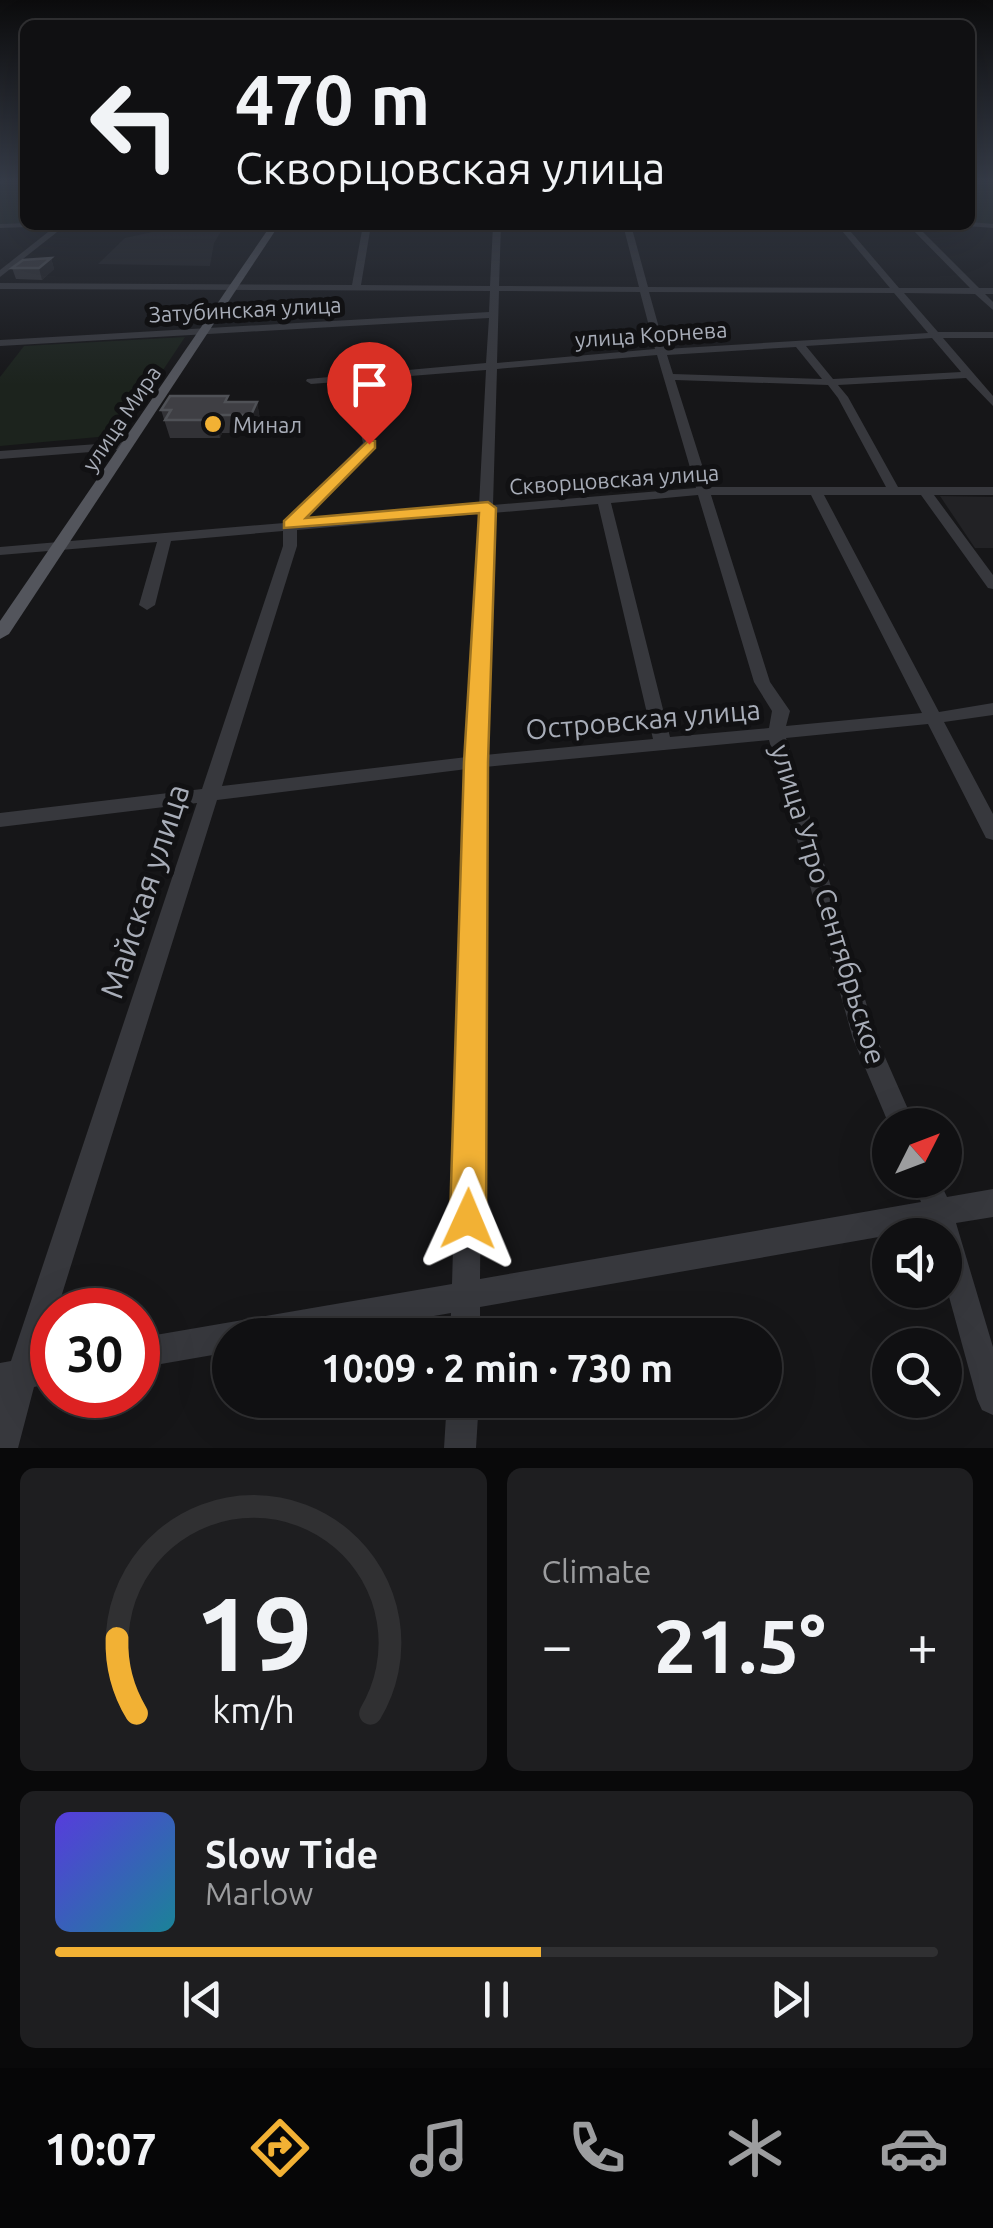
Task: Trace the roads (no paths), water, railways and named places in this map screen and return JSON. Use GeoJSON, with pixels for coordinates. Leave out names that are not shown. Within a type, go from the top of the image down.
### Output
{"type":"FeatureCollection","features":[{"type":"Feature","properties":{"kind":"main road","name":"улица Мира"},"geometry":{"type":"LineString","coordinates":[[0,634],[259,250]]}},
{"type":"Feature","properties":{"kind":"street"},"geometry":{"type":"LineString","coordinates":[[0,274],[31,250]]}},
{"type":"Feature","properties":{"kind":"street"},"geometry":{"type":"LineString","coordinates":[[356,288],[363,250]]}},
{"type":"Feature","properties":{"kind":"street"},"geometry":{"type":"LineString","coordinates":[[466,1318],[476,762],[496,250]]}},
{"type":"Feature","properties":{"kind":"street","name":"улица Утро Сентябрьское"},"geometry":{"type":"LineString","coordinates":[[634,250],[762,682],[781,711],[776,734],[865,1039],[895,1108]]}},
{"type":"Feature","properties":{"kind":"street"},"geometry":{"type":"LineString","coordinates":[[862,250],[993,403]]}},
{"type":"Feature","properties":{"kind":"street"},"geometry":{"type":"LineString","coordinates":[[935,250],[993,307]]}},
{"type":"Feature","properties":{"kind":"street"},"geometry":{"type":"LineString","coordinates":[[0,286],[993,291]]}},
{"type":"Feature","properties":{"kind":"street","name":"Затубинская улица"},"geometry":{"type":"LineString","coordinates":[[0,343],[492,315]]}},
{"type":"Feature","properties":{"kind":"street","name":"улица Корнева"},"geometry":{"type":"LineString","coordinates":[[312,381],[661,352],[935,335],[993,336]]}},
{"type":"Feature","properties":{"kind":"street"},"geometry":{"type":"LineString","coordinates":[[799,344],[843,396],[894,491]]}},
{"type":"Feature","properties":{"kind":"street"},"geometry":{"type":"LineString","coordinates":[[670,377],[828,382],[968,375]]}},
{"type":"Feature","properties":{"kind":"street"},"geometry":{"type":"LineString","coordinates":[[290,524],[369,444],[354,379]]}},
{"type":"Feature","properties":{"kind":"street"},"geometry":{"type":"LineString","coordinates":[[0,455],[126,446]]}},
{"type":"Feature","properties":{"kind":"street"},"geometry":{"type":"LineString","coordinates":[[814,490],[993,833]]}},
{"type":"Feature","properties":{"kind":"street","name":"Скворцовская улица"},"geometry":{"type":"LineString","coordinates":[[0,551],[706,491],[993,492]]}},
{"type":"Feature","properties":{"kind":"street"},"geometry":{"type":"LineString","coordinates":[[925,491],[993,585]]}},
{"type":"Feature","properties":{"kind":"street"},"geometry":{"type":"LineString","coordinates":[[603,499],[664,744]]}},
{"type":"Feature","properties":{"kind":"street","name":"Майская улица"},"geometry":{"type":"LineString","coordinates":[[2,1448],[290,546],[290,524]]}},
{"type":"Feature","properties":{"kind":"street"},"geometry":{"type":"LineString","coordinates":[[147,605],[166,535]]}},
{"type":"Feature","properties":{"kind":"street","name":"Островская улица"},"geometry":{"type":"LineString","coordinates":[[0,820],[476,762],[933,718],[993,708]]}},
{"type":"Feature","properties":{"kind":"street"},"geometry":{"type":"LineString","coordinates":[[933,1198],[993,1399]]}},
{"type":"Feature","properties":{"kind":"street"},"geometry":{"type":"LineString","coordinates":[[337,1318],[993,1203]]}},
{"type":"Feature","properties":{"kind":"street"},"geometry":{"type":"LineString","coordinates":[[160,1349],[212,1340]]}},
{"type":"Feature","properties":{"kind":"street"},"geometry":{"type":"LineString","coordinates":[[460,1448],[461,1418]]}},
{"type":"Feature","properties":{"kind":"place","name":"Минал"},"geometry":{"type":"Point","coordinates":[213,424]}}]}
